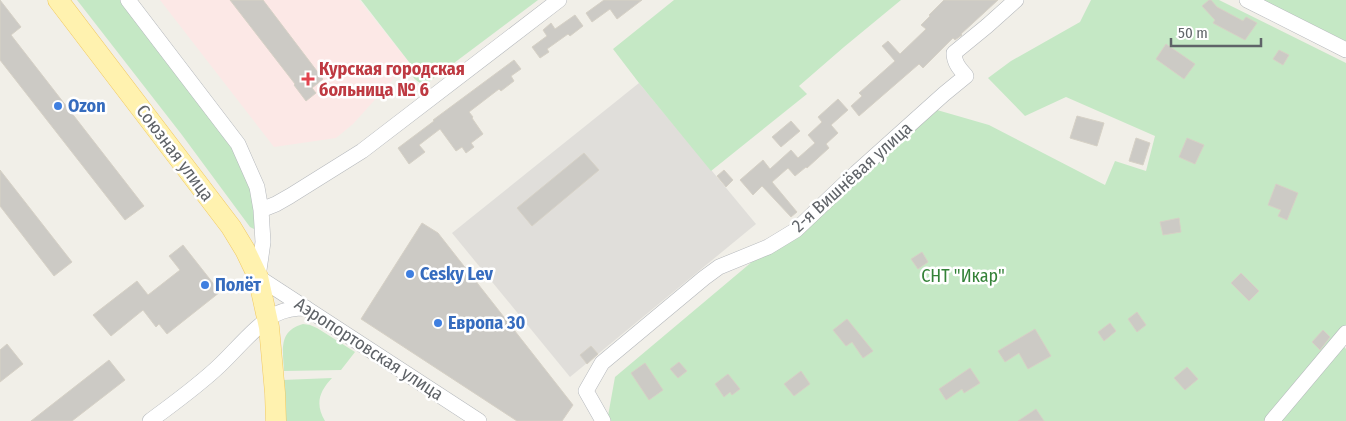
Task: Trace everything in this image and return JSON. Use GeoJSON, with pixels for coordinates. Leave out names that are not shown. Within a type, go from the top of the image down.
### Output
{"type":"FeatureCollection","features":[{"type":"Feature","properties":{"kind":"main road","name":"Союзная улица"},"geometry":{"type":"LineString","coordinates":[[58,0],[231,227],[245,250],[258,277],[267,320],[276,421]]}},
{"type":"Feature","properties":{"kind":"street"},"geometry":{"type":"LineString","coordinates":[[128,0],[238,144],[257,187],[261,210],[263,242],[258,277]]}},
{"type":"Feature","properties":{"kind":"street"},"geometry":{"type":"LineString","coordinates":[[261,210],[283,200],[362,151],[559,0]]}},
{"type":"Feature","properties":{"kind":"street","name":"2-я Вишнёвая улица"},"geometry":{"type":"LineString","coordinates":[[603,421],[586,391],[602,363],[719,267],[768,247],[796,230],[856,173],[966,76],[957,65],[954,53],[1016,0]]}},
{"type":"Feature","properties":{"kind":"street"},"geometry":{"type":"LineString","coordinates":[[1247,0],[1346,50]]}},
{"type":"Feature","properties":{"kind":"street","name":"Аэропортовская улица"},"geometry":{"type":"LineString","coordinates":[[258,277],[479,421]]}},
{"type":"Feature","properties":{"kind":"street"},"geometry":{"type":"LineString","coordinates":[[150,421],[212,373],[267,320],[292,308],[306,308]]}},
{"type":"Feature","properties":{"kind":"street"},"geometry":{"type":"LineString","coordinates":[[1272,421],[1346,333]]}},
{"type":"Feature","properties":{"kind":"shaded area","name":"Курская городская больница № 6"},"geometry":{"type":"Polygon","coordinates":[[[160,0],[359,0],[409,62],[353,124],[336,138],[274,147],[160,0]]]}},
{"type":"Feature","properties":{"kind":"shaded area"},"geometry":{"type":"Polygon","coordinates":[[[639,83],[756,224],[570,377],[452,233],[639,83]]]}},
{"type":"Feature","properties":{"kind":"green space"},"geometry":{"type":"Polygon","coordinates":[[[77,0],[121,0],[239,153],[247,171],[258,226],[256,230],[250,227],[182,135],[77,0]]]}},
{"type":"Feature","properties":{"kind":"green space"},"geometry":{"type":"Polygon","coordinates":[[[361,0],[538,0],[430,81],[422,84],[413,77],[409,62],[361,0]]]}},
{"type":"Feature","properties":{"kind":"green space"},"geometry":{"type":"Polygon","coordinates":[[[674,0],[901,0],[799,86],[807,94],[711,171],[613,49],[674,0]]]}},
{"type":"Feature","properties":{"kind":"green space","name":"СНТ \"Икар\""},"geometry":{"type":"Polygon","coordinates":[[[1091,0],[1219,0],[1346,63],[1346,328],[1338,339],[1346,349],[1346,421],[611,421],[608,416],[615,377],[937,110],[989,125],[1105,185],[1115,161],[1146,171],[1155,136],[1066,97],[1025,116],[988,78],[1011,61],[1080,22],[1091,0]]]}},
{"type":"Feature","properties":{"kind":"green space"},"geometry":{"type":"Polygon","coordinates":[[[1258,0],[1346,0],[1346,43],[1258,0]]]}},
{"type":"Feature","properties":{"kind":"green space"},"geometry":{"type":"Polygon","coordinates":[[[303,324],[317,328],[355,352],[341,370],[284,371],[283,349],[286,336],[289,331],[303,324]]]}},
{"type":"Feature","properties":{"kind":"green space"},"geometry":{"type":"Polygon","coordinates":[[[332,378],[321,393],[319,404],[325,421],[282,421],[282,380],[332,378]]]}},
{"type":"Feature","properties":{"kind":"building"},"geometry":{"type":"Polygon","coordinates":[[[0,0],[21,27],[11,35],[144,206],[125,220],[0,60],[0,0]]]}},
{"type":"Feature","properties":{"kind":"building"},"geometry":{"type":"Polygon","coordinates":[[[230,0],[263,0],[323,79],[312,88],[316,93],[306,101],[230,0]]]}},
{"type":"Feature","properties":{"kind":"building"},"geometry":{"type":"Polygon","coordinates":[[[604,0],[642,0],[617,19],[610,9],[592,22],[586,13],[604,0]]]}},
{"type":"Feature","properties":{"kind":"building"},"geometry":{"type":"Polygon","coordinates":[[[944,0],[998,0],[962,35],[955,40],[953,38],[923,68],[919,64],[859,116],[851,106],[862,96],[859,93],[895,61],[882,46],[888,41],[900,54],[926,29],[921,25],[944,0]]]}},
{"type":"Feature","properties":{"kind":"building"},"geometry":{"type":"Polygon","coordinates":[[[1209,0],[1217,7],[1243,21],[1246,17],[1257,23],[1245,40],[1213,23],[1215,20],[1202,6],[1209,0]]]}},
{"type":"Feature","properties":{"kind":"building"},"geometry":{"type":"Polygon","coordinates":[[[575,15],[583,26],[547,49],[549,52],[540,58],[532,47],[547,36],[543,30],[551,23],[555,29],[575,15]]]}},
{"type":"Feature","properties":{"kind":"building"},"geometry":{"type":"Polygon","coordinates":[[[1166,44],[1195,64],[1184,79],[1156,59],[1166,44]]]}},
{"type":"Feature","properties":{"kind":"building"},"geometry":{"type":"Polygon","coordinates":[[[1279,50],[1289,55],[1283,65],[1273,59],[1279,50]]]}},
{"type":"Feature","properties":{"kind":"building"},"geometry":{"type":"Polygon","coordinates":[[[514,60],[521,69],[511,76],[514,81],[501,91],[499,89],[469,112],[483,134],[471,143],[474,147],[466,153],[462,147],[456,151],[440,129],[419,145],[425,152],[409,164],[398,148],[514,60]]]}},
{"type":"Feature","properties":{"kind":"building"},"geometry":{"type":"Polygon","coordinates":[[[838,99],[848,110],[831,125],[838,133],[826,144],[829,148],[795,176],[788,168],[772,182],[797,212],[791,217],[762,186],[753,195],[740,180],[763,160],[770,169],[791,150],[798,158],[815,143],[808,135],[822,122],[818,117],[838,99]]]}},
{"type":"Feature","properties":{"kind":"building"},"geometry":{"type":"Polygon","coordinates":[[[1077,116],[1104,123],[1097,146],[1070,138],[1077,116]]]}},
{"type":"Feature","properties":{"kind":"building"},"geometry":{"type":"Polygon","coordinates":[[[791,121],[800,131],[781,147],[772,137],[791,121]]]}},
{"type":"Feature","properties":{"kind":"building"},"geometry":{"type":"Polygon","coordinates":[[[1136,138],[1150,143],[1143,165],[1129,161],[1136,138]]]}},
{"type":"Feature","properties":{"kind":"building"},"geometry":{"type":"Polygon","coordinates":[[[1187,138],[1204,145],[1195,164],[1179,157],[1187,138]]]}},
{"type":"Feature","properties":{"kind":"building"},"geometry":{"type":"Polygon","coordinates":[[[584,153],[599,170],[532,226],[517,208],[584,153]]]}},
{"type":"Feature","properties":{"kind":"building"},"geometry":{"type":"Polygon","coordinates":[[[0,170],[72,262],[54,276],[0,206],[0,170]]]}},
{"type":"Feature","properties":{"kind":"building"},"geometry":{"type":"Polygon","coordinates":[[[724,170],[733,180],[726,187],[717,176],[724,170]]]}},
{"type":"Feature","properties":{"kind":"building"},"geometry":{"type":"Polygon","coordinates":[[[1276,184],[1298,193],[1287,220],[1278,216],[1281,210],[1268,205],[1276,184]]]}},
{"type":"Feature","properties":{"kind":"building"},"geometry":{"type":"Polygon","coordinates":[[[1179,218],[1181,232],[1163,235],[1160,222],[1179,218]]]}},
{"type":"Feature","properties":{"kind":"building","name":"Европа 30"},"geometry":{"type":"Polygon","coordinates":[[[422,223],[438,233],[573,405],[562,421],[517,421],[361,319],[422,223]]]}},
{"type":"Feature","properties":{"kind":"building"},"geometry":{"type":"Polygon","coordinates":[[[183,245],[220,292],[167,334],[159,324],[156,327],[143,310],[111,336],[93,315],[137,281],[148,295],[180,270],[169,256],[183,245]]]}},
{"type":"Feature","properties":{"kind":"building"},"geometry":{"type":"Polygon","coordinates":[[[922,252],[928,262],[918,269],[911,259],[922,252]]]}},
{"type":"Feature","properties":{"kind":"building"},"geometry":{"type":"Polygon","coordinates":[[[1241,273],[1259,291],[1249,301],[1231,283],[1241,273]]]}},
{"type":"Feature","properties":{"kind":"building"},"geometry":{"type":"Polygon","coordinates":[[[1137,312],[1146,325],[1137,332],[1128,319],[1137,312]]]}},
{"type":"Feature","properties":{"kind":"building"},"geometry":{"type":"Polygon","coordinates":[[[847,319],[873,351],[863,358],[852,342],[846,346],[833,330],[847,319]]]}},
{"type":"Feature","properties":{"kind":"building"},"geometry":{"type":"Polygon","coordinates":[[[1110,323],[1116,331],[1104,341],[1098,332],[1110,323]]]}},
{"type":"Feature","properties":{"kind":"building"},"geometry":{"type":"Polygon","coordinates":[[[1035,329],[1051,356],[1028,369],[1019,353],[1005,362],[998,351],[1035,329]]]}},
{"type":"Feature","properties":{"kind":"building"},"geometry":{"type":"Polygon","coordinates":[[[1323,330],[1330,337],[1320,350],[1312,342],[1323,330]]]}},
{"type":"Feature","properties":{"kind":"building"},"geometry":{"type":"Polygon","coordinates":[[[7,344],[23,364],[0,382],[0,350],[7,344]]]}},
{"type":"Feature","properties":{"kind":"building"},"geometry":{"type":"Polygon","coordinates":[[[591,346],[598,354],[587,364],[580,355],[591,346]]]}},
{"type":"Feature","properties":{"kind":"building"},"geometry":{"type":"Polygon","coordinates":[[[109,360],[125,380],[72,421],[31,421],[109,360]]]}},
{"type":"Feature","properties":{"kind":"building"},"geometry":{"type":"Polygon","coordinates":[[[679,362],[687,371],[678,378],[670,369],[679,362]]]}},
{"type":"Feature","properties":{"kind":"building"},"geometry":{"type":"Polygon","coordinates":[[[645,363],[663,390],[649,400],[631,373],[645,363]]]}},
{"type":"Feature","properties":{"kind":"building"},"geometry":{"type":"Polygon","coordinates":[[[1187,367],[1198,379],[1185,390],[1174,378],[1187,367]]]}},
{"type":"Feature","properties":{"kind":"building"},"geometry":{"type":"Polygon","coordinates":[[[970,368],[980,383],[964,393],[962,389],[946,400],[939,389],[970,368]]]}},
{"type":"Feature","properties":{"kind":"building"},"geometry":{"type":"Polygon","coordinates":[[[801,371],[810,384],[794,396],[784,384],[801,371]]]}},
{"type":"Feature","properties":{"kind":"building"},"geometry":{"type":"Polygon","coordinates":[[[728,374],[740,389],[732,395],[730,392],[724,397],[715,384],[728,374]]]}},
{"type":"Feature","properties":{"kind":"building"},"geometry":{"type":"Polygon","coordinates":[[[1036,409],[1044,421],[1018,421],[1036,409]]]}},
{"type":"Feature","properties":{"kind":"place","name":"Курская городская больница № 6"},"geometry":{"type":"Point","coordinates":[308,79]}},
{"type":"Feature","properties":{"kind":"place","name":"Ozon"},"geometry":{"type":"Point","coordinates":[58,106]}},
{"type":"Feature","properties":{"kind":"place","name":"Cesky Lev"},"geometry":{"type":"Point","coordinates":[410,274]}},
{"type":"Feature","properties":{"kind":"place","name":"Полёт"},"geometry":{"type":"Point","coordinates":[205,285]}},
{"type":"Feature","properties":{"kind":"place","name":"Европа 30"},"geometry":{"type":"Point","coordinates":[438,323]}}]}
